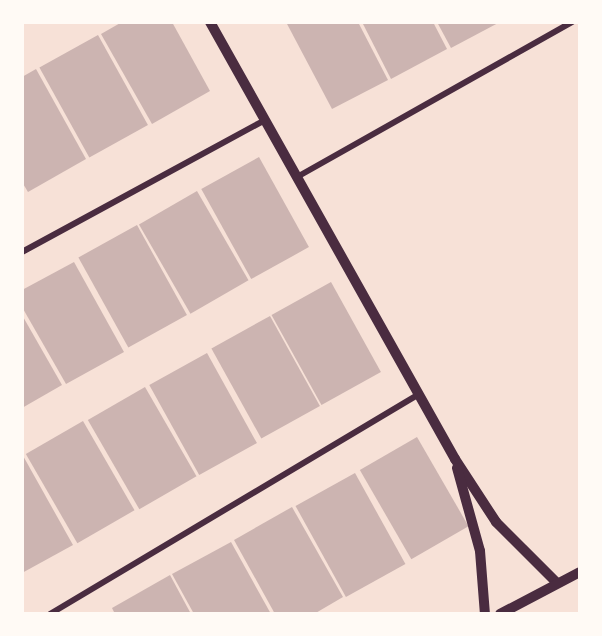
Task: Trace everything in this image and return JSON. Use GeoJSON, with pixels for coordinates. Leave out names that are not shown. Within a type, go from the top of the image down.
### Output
{"type":"FeatureCollection","features":[{"type":"Feature","properties":{"kind":"street"},"geometry":{"type":"LineString","coordinates":[[210,22],[455,459],[496,522],[557,583]]}},
{"type":"Feature","properties":{"kind":"street"},"geometry":{"type":"LineString","coordinates":[[297,177],[572,22]]}},
{"type":"Feature","properties":{"kind":"street"},"geometry":{"type":"LineString","coordinates":[[22,252],[264,120]]}},
{"type":"Feature","properties":{"kind":"street"},"geometry":{"type":"LineString","coordinates":[[50,614],[419,394]]}},
{"type":"Feature","properties":{"kind":"street"},"geometry":{"type":"LineString","coordinates":[[455,459],[480,551],[485,614]]}},
{"type":"Feature","properties":{"kind":"street"},"geometry":{"type":"LineString","coordinates":[[500,614],[579,572]]}},
{"type":"Feature","properties":{"kind":"building"},"geometry":{"type":"Polygon","coordinates":[[[122,22],[172,22],[210,91],[152,124],[101,34],[122,22]]]}},
{"type":"Feature","properties":{"kind":"building"},"geometry":{"type":"Polygon","coordinates":[[[286,22],[358,22],[388,80],[332,109],[286,22]]]}},
{"type":"Feature","properties":{"kind":"building"},"geometry":{"type":"Polygon","coordinates":[[[362,22],[433,22],[447,49],[391,79],[362,22]]]}},
{"type":"Feature","properties":{"kind":"building"},"geometry":{"type":"Polygon","coordinates":[[[437,22],[500,22],[451,48],[437,22]]]}},
{"type":"Feature","properties":{"kind":"building"},"geometry":{"type":"Polygon","coordinates":[[[98,35],[148,125],[89,158],[39,67],[98,35]]]}},
{"type":"Feature","properties":{"kind":"building"},"geometry":{"type":"Polygon","coordinates":[[[36,69],[86,159],[28,192],[22,182],[22,77],[36,69]]]}},
{"type":"Feature","properties":{"kind":"building"},"geometry":{"type":"Polygon","coordinates":[[[259,157],[309,247],[251,279],[201,189],[259,157]]]}},
{"type":"Feature","properties":{"kind":"building"},"geometry":{"type":"Polygon","coordinates":[[[197,191],[248,280],[190,314],[139,224],[197,191]]]}},
{"type":"Feature","properties":{"kind":"building"},"geometry":{"type":"Polygon","coordinates":[[[137,225],[187,315],[128,348],[78,257],[137,225]]]}},
{"type":"Feature","properties":{"kind":"building"},"geometry":{"type":"Polygon","coordinates":[[[74,262],[124,352],[66,384],[22,307],[22,290],[74,262]]]}},
{"type":"Feature","properties":{"kind":"building"},"geometry":{"type":"Polygon","coordinates":[[[331,282],[381,372],[321,405],[272,315],[331,282]]]}},
{"type":"Feature","properties":{"kind":"building"},"geometry":{"type":"Polygon","coordinates":[[[22,315],[62,385],[22,408],[22,315]]]}},
{"type":"Feature","properties":{"kind":"building"},"geometry":{"type":"Polygon","coordinates":[[[270,316],[320,406],[261,439],[211,348],[270,316]]]}},
{"type":"Feature","properties":{"kind":"building"},"geometry":{"type":"Polygon","coordinates":[[[207,353],[257,443],[199,475],[149,385],[207,353]]]}},
{"type":"Feature","properties":{"kind":"building"},"geometry":{"type":"Polygon","coordinates":[[[145,387],[197,476],[139,509],[88,420],[145,387]]]}},
{"type":"Feature","properties":{"kind":"building"},"geometry":{"type":"Polygon","coordinates":[[[83,421],[134,510],[77,543],[26,454],[83,421]]]}},
{"type":"Feature","properties":{"kind":"building"},"geometry":{"type":"Polygon","coordinates":[[[417,437],[468,526],[411,559],[360,470],[417,437]]]}},
{"type":"Feature","properties":{"kind":"building"},"geometry":{"type":"Polygon","coordinates":[[[22,454],[73,545],[22,573],[22,454]]]}},
{"type":"Feature","properties":{"kind":"building"},"geometry":{"type":"Polygon","coordinates":[[[355,473],[405,564],[346,597],[296,506],[355,473]]]}},
{"type":"Feature","properties":{"kind":"building"},"geometry":{"type":"Polygon","coordinates":[[[292,507],[343,597],[314,614],[275,614],[234,540],[292,507]]]}},
{"type":"Feature","properties":{"kind":"building"},"geometry":{"type":"Polygon","coordinates":[[[231,542],[271,614],[194,614],[172,574],[231,542]]]}},
{"type":"Feature","properties":{"kind":"building"},"geometry":{"type":"Polygon","coordinates":[[[170,575],[191,614],[115,614],[112,608],[170,575]]]}}]}
